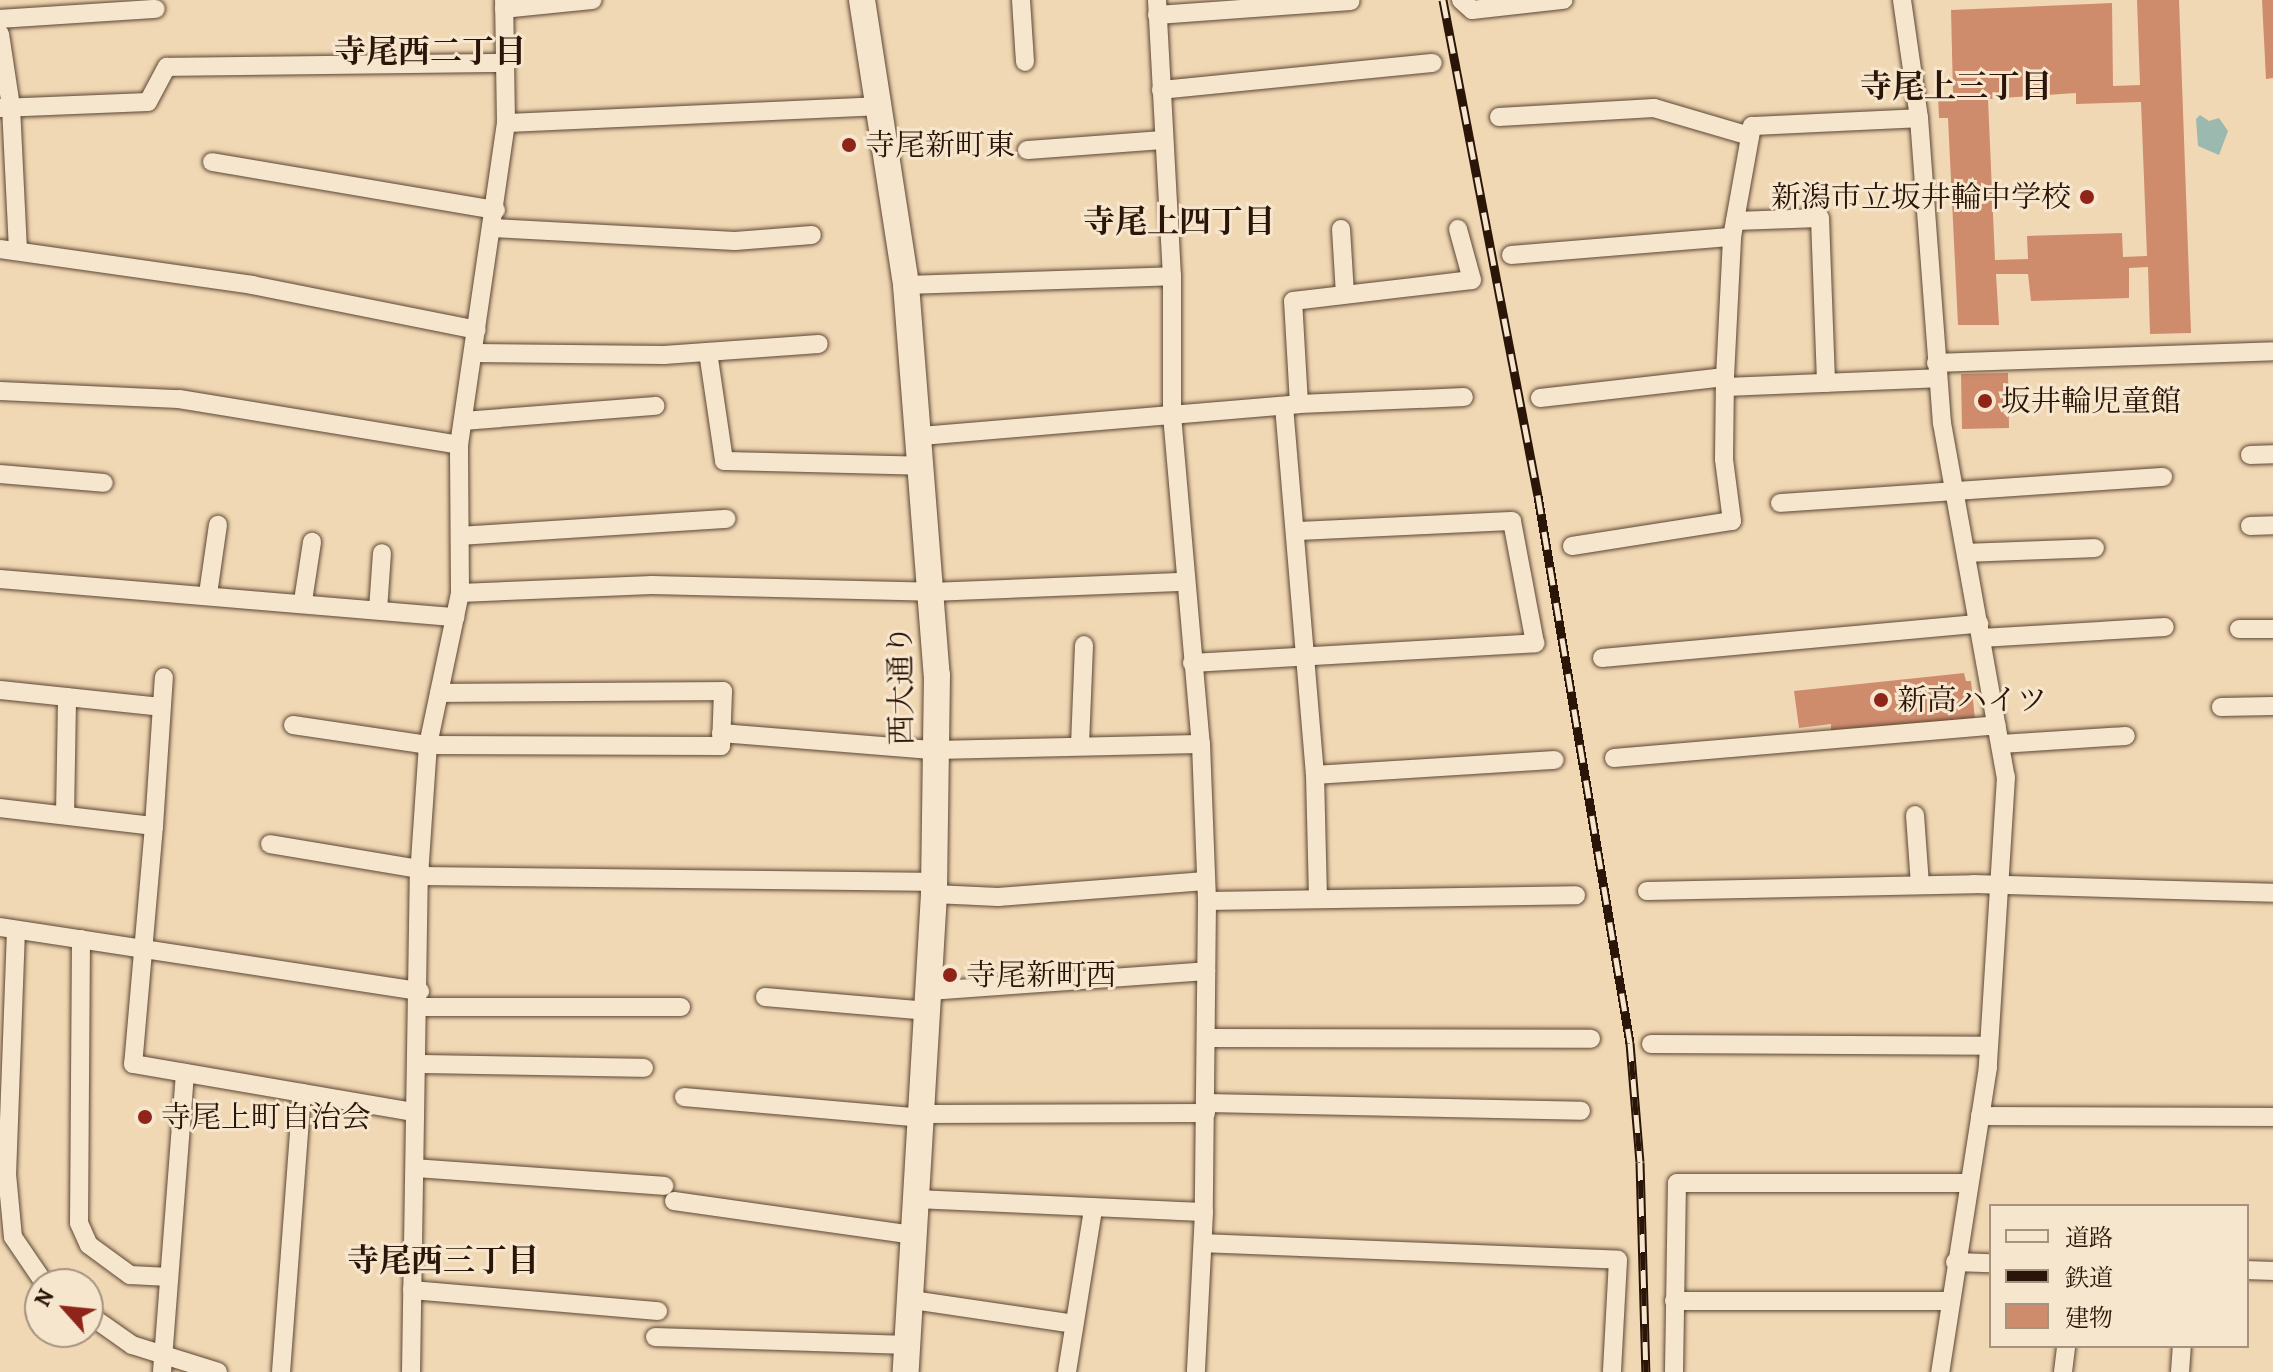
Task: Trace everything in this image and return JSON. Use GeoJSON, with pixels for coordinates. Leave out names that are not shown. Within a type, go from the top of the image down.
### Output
{"type":"FeatureCollection","features":[{"type":"Feature","properties":{"kind":"street"},"geometry":{"type":"LineString","coordinates":[[411,1372],[414,1112],[420,999],[419,873],[428,745],[460,593],[459,445],[506,123],[504,5],[593,0]]}},
{"type":"Feature","properties":{"kind":"street","name":"西大通り"},"geometry":{"type":"LineString","coordinates":[[862,0],[906,285],[921,436],[931,592],[934,750],[932,888],[923,1116],[906,1372]]}},
{"type":"Feature","properties":{"kind":"street"},"geometry":{"type":"LineString","coordinates":[[1021,0],[1025,62]]}},
{"type":"Feature","properties":{"kind":"street"},"geometry":{"type":"LineString","coordinates":[[1461,0],[1472,10],[1563,0]]}},
{"type":"Feature","properties":{"kind":"street"},"geometry":{"type":"LineString","coordinates":[[1902,0],[1919,118],[1937,370],[1955,491],[2006,777],[1989,1046],[1940,1372]]}},
{"type":"Feature","properties":{"kind":"street"},"geometry":{"type":"LineString","coordinates":[[1196,1372],[1204,1212],[1207,901],[1201,744],[1172,415],[1172,276],[1157,8],[1350,1]]}},
{"type":"Feature","properties":{"kind":"street"},"geometry":{"type":"LineString","coordinates":[[0,19],[156,9]]}},
{"type":"Feature","properties":{"kind":"street"},"geometry":{"type":"LineString","coordinates":[[0,34],[6,108],[9,250],[252,285],[477,330]]}},
{"type":"Feature","properties":{"kind":"street"},"geometry":{"type":"LineString","coordinates":[[6,108],[148,102],[167,67],[505,63]]}},
{"type":"Feature","properties":{"kind":"street"},"geometry":{"type":"LineString","coordinates":[[1161,90],[1433,63]]}},
{"type":"Feature","properties":{"kind":"street"},"geometry":{"type":"LineString","coordinates":[[506,123],[879,106]]}},
{"type":"Feature","properties":{"kind":"street"},"geometry":{"type":"LineString","coordinates":[[1499,117],[1654,108],[1750,136]]}},
{"type":"Feature","properties":{"kind":"street"},"geometry":{"type":"LineString","coordinates":[[1572,546],[1732,521],[1724,459],[1725,382],[1734,229],[1752,126],[1919,118]]}},
{"type":"Feature","properties":{"kind":"street"},"geometry":{"type":"LineString","coordinates":[[1027,150],[1164,140]]}},
{"type":"Feature","properties":{"kind":"street"},"geometry":{"type":"LineString","coordinates":[[212,162],[494,219],[735,241],[812,235]]}},
{"type":"Feature","properties":{"kind":"street"},"geometry":{"type":"LineString","coordinates":[[1511,255],[1820,218],[1826,383]]}},
{"type":"Feature","properties":{"kind":"street"},"geometry":{"type":"LineString","coordinates":[[1341,229],[1345,294]]}},
{"type":"Feature","properties":{"kind":"street"},"geometry":{"type":"LineString","coordinates":[[1318,899],[1315,775],[1302,657],[1291,405],[1293,301],[1472,280],[1458,229]]}},
{"type":"Feature","properties":{"kind":"street"},"geometry":{"type":"LineString","coordinates":[[906,285],[1172,276]]}},
{"type":"Feature","properties":{"kind":"street"},"geometry":{"type":"LineString","coordinates":[[474,353],[708,352],[819,344]]}},
{"type":"Feature","properties":{"kind":"street"},"geometry":{"type":"LineString","coordinates":[[1540,398],[1725,382],[1826,383],[1937,370],[2273,351]]}},
{"type":"Feature","properties":{"kind":"street"},"geometry":{"type":"LineString","coordinates":[[708,352],[724,461],[923,466]]}},
{"type":"Feature","properties":{"kind":"street"},"geometry":{"type":"LineString","coordinates":[[0,391],[179,399],[459,445]]}},
{"type":"Feature","properties":{"kind":"street"},"geometry":{"type":"LineString","coordinates":[[921,436],[1291,405],[1464,397]]}},
{"type":"Feature","properties":{"kind":"street"},"geometry":{"type":"LineString","coordinates":[[463,421],[655,406]]}},
{"type":"Feature","properties":{"kind":"street"},"geometry":{"type":"LineString","coordinates":[[2250,455],[2273,454]]}},
{"type":"Feature","properties":{"kind":"street"},"geometry":{"type":"LineString","coordinates":[[0,474],[104,483]]}},
{"type":"Feature","properties":{"kind":"street"},"geometry":{"type":"LineString","coordinates":[[1780,503],[2163,477]]}},
{"type":"Feature","properties":{"kind":"street"},"geometry":{"type":"LineString","coordinates":[[460,536],[726,519]]}},
{"type":"Feature","properties":{"kind":"street"},"geometry":{"type":"LineString","coordinates":[[1192,663],[1535,643],[1512,521],[1297,531]]}},
{"type":"Feature","properties":{"kind":"street"},"geometry":{"type":"LineString","coordinates":[[208,594],[218,525]]}},
{"type":"Feature","properties":{"kind":"street"},"geometry":{"type":"LineString","coordinates":[[2250,526],[2273,525]]}},
{"type":"Feature","properties":{"kind":"street"},"geometry":{"type":"LineString","coordinates":[[303,601],[312,542]]}},
{"type":"Feature","properties":{"kind":"street"},"geometry":{"type":"LineString","coordinates":[[1966,553],[2095,548]]}},
{"type":"Feature","properties":{"kind":"street"},"geometry":{"type":"LineString","coordinates":[[378,610],[382,553]]}},
{"type":"Feature","properties":{"kind":"street"},"geometry":{"type":"LineString","coordinates":[[0,579],[303,601],[455,617]]}},
{"type":"Feature","properties":{"kind":"street"},"geometry":{"type":"LineString","coordinates":[[460,593],[652,585],[931,592],[1185,582]]}},
{"type":"Feature","properties":{"kind":"street"},"geometry":{"type":"LineString","coordinates":[[1602,658],[1980,631],[2165,627]]}},
{"type":"Feature","properties":{"kind":"street"},"geometry":{"type":"LineString","coordinates":[[2239,629],[2273,629]]}},
{"type":"Feature","properties":{"kind":"street"},"geometry":{"type":"LineString","coordinates":[[1080,745],[1084,645]]}},
{"type":"Feature","properties":{"kind":"street"},"geometry":{"type":"LineString","coordinates":[[164,677],[133,1064],[414,1112]]}},
{"type":"Feature","properties":{"kind":"street"},"geometry":{"type":"LineString","coordinates":[[0,690],[161,707]]}},
{"type":"Feature","properties":{"kind":"street"},"geometry":{"type":"LineString","coordinates":[[293,725],[428,745],[721,746],[723,691],[439,693]]}},
{"type":"Feature","properties":{"kind":"street"},"geometry":{"type":"LineString","coordinates":[[65,815],[67,697]]}},
{"type":"Feature","properties":{"kind":"street"},"geometry":{"type":"LineString","coordinates":[[2221,707],[2273,706]]}},
{"type":"Feature","properties":{"kind":"street"},"geometry":{"type":"LineString","coordinates":[[721,733],[934,750],[1201,744]]}},
{"type":"Feature","properties":{"kind":"street"},"geometry":{"type":"LineString","coordinates":[[1614,758],[1999,735],[2126,736]]}},
{"type":"Feature","properties":{"kind":"street"},"geometry":{"type":"LineString","coordinates":[[1315,775],[1555,760]]}},
{"type":"Feature","properties":{"kind":"street"},"geometry":{"type":"LineString","coordinates":[[0,808],[154,826]]}},
{"type":"Feature","properties":{"kind":"street"},"geometry":{"type":"LineString","coordinates":[[1915,815],[1920,884]]}},
{"type":"Feature","properties":{"kind":"street"},"geometry":{"type":"LineString","coordinates":[[270,844],[419,873],[932,888],[998,897],[1205,881]]}},
{"type":"Feature","properties":{"kind":"street"},"geometry":{"type":"LineString","coordinates":[[1647,891],[2000,884],[2273,893]]}},
{"type":"Feature","properties":{"kind":"street"},"geometry":{"type":"LineString","coordinates":[[1207,901],[1576,895]]}},
{"type":"Feature","properties":{"kind":"street"},"geometry":{"type":"LineString","coordinates":[[34,1268],[13,1237],[4,1173],[8,928],[143,947],[420,999],[681,1007]]}},
{"type":"Feature","properties":{"kind":"street"},"geometry":{"type":"LineString","coordinates":[[81,939],[79,1223],[89,1245],[130,1275],[169,1277]]}},
{"type":"Feature","properties":{"kind":"street"},"geometry":{"type":"LineString","coordinates":[[765,997],[928,1001],[1206,971]]}},
{"type":"Feature","properties":{"kind":"street"},"geometry":{"type":"LineString","coordinates":[[1206,1038],[1591,1039]]}},
{"type":"Feature","properties":{"kind":"street"},"geometry":{"type":"LineString","coordinates":[[1651,1044],[1989,1046]]}},
{"type":"Feature","properties":{"kind":"street"},"geometry":{"type":"LineString","coordinates":[[417,1064],[644,1068]]}},
{"type":"Feature","properties":{"kind":"street"},"geometry":{"type":"LineString","coordinates":[[162,1364],[185,1073]]}},
{"type":"Feature","properties":{"kind":"street"},"geometry":{"type":"LineString","coordinates":[[281,1372],[302,1093]]}},
{"type":"Feature","properties":{"kind":"street"},"geometry":{"type":"LineString","coordinates":[[684,1097],[923,1116],[1206,1108],[1581,1111]]}},
{"type":"Feature","properties":{"kind":"street"},"geometry":{"type":"LineString","coordinates":[[1980,1116],[2273,1117]]}},
{"type":"Feature","properties":{"kind":"street"},"geometry":{"type":"LineString","coordinates":[[415,1168],[669,1194],[913,1235]]}},
{"type":"Feature","properties":{"kind":"street"},"geometry":{"type":"LineString","coordinates":[[1674,1372],[1677,1183],[1968,1183]]}},
{"type":"Feature","properties":{"kind":"street"},"geometry":{"type":"LineString","coordinates":[[916,1199],[1093,1210],[1204,1212]]}},
{"type":"Feature","properties":{"kind":"street"},"geometry":{"type":"LineString","coordinates":[[1067,1372],[1093,1210]]}},
{"type":"Feature","properties":{"kind":"street"},"geometry":{"type":"LineString","coordinates":[[1203,1243],[1618,1260],[1612,1372]]}},
{"type":"Feature","properties":{"kind":"street"},"geometry":{"type":"LineString","coordinates":[[1955,1262],[1989,1263]]}},
{"type":"Feature","properties":{"kind":"street"},"geometry":{"type":"LineString","coordinates":[[2249,1270],[2273,1271]]}},
{"type":"Feature","properties":{"kind":"street"},"geometry":{"type":"LineString","coordinates":[[412,1290],[658,1311]]}},
{"type":"Feature","properties":{"kind":"street"},"geometry":{"type":"LineString","coordinates":[[912,1300],[1074,1324]]}},
{"type":"Feature","properties":{"kind":"street"},"geometry":{"type":"LineString","coordinates":[[1674,1301],[1950,1301]]}},
{"type":"Feature","properties":{"kind":"street"},"geometry":{"type":"LineString","coordinates":[[104,1325],[162,1364],[218,1372]]}},
{"type":"Feature","properties":{"kind":"street"},"geometry":{"type":"LineString","coordinates":[[655,1337],[908,1345]]}},
{"type":"Feature","properties":{"kind":"street"},"geometry":{"type":"LineString","coordinates":[[2063,1372],[2066,1348]]}},
{"type":"Feature","properties":{"kind":"street"},"geometry":{"type":"LineString","coordinates":[[2180,1372],[2182,1348]]}},
{"type":"Feature","properties":{"kind":"water"},"geometry":{"type":"Polygon","coordinates":[[[2200,115],[2209,121],[2219,118],[2228,131],[2219,155],[2198,146],[2196,119],[2200,115]]]}},
{"type":"Feature","properties":{"kind":"building"},"geometry":{"type":"Polygon","coordinates":[[[2137,0],[2179,0],[2191,333],[2150,334],[2148,267],[2129,268],[2129,298],[2031,301],[2028,274],[1996,274],[1999,325],[1958,325],[1948,118],[1939,118],[1938,95],[1953,94],[1951,10],[2112,3],[2113,86],[2140,85],[2137,0]],[[2076,93],[1988,99],[1995,260],[2028,259],[2027,236],[2122,233],[2123,257],[2147,256],[2141,102],[2076,104],[2076,93]]]}},
{"type":"Feature","properties":{"kind":"building"},"geometry":{"type":"Polygon","coordinates":[[[2262,0],[2273,0],[2273,78],[2266,79],[2262,0]]]}},
{"type":"Feature","properties":{"kind":"building","name":"坂井輪児童館"},"geometry":{"type":"Polygon","coordinates":[[[2008,373],[2009,428],[1962,429],[1961,374],[2008,373]]]}},
{"type":"Feature","properties":{"kind":"building","name":"新高ハイツ"},"geometry":{"type":"Polygon","coordinates":[[[1964,673],[1966,681],[1971,681],[1975,719],[1831,732],[1831,724],[1799,728],[1794,691],[1964,673]]]}},
{"type":"Feature","properties":{"kind":"railway"},"geometry":{"type":"LineString","coordinates":[[1443,0],[1538,496],[1630,1043],[1640,1162],[1646,1372]]}},
{"type":"Feature","properties":{"kind":"place","name":"寺尾新町東"},"geometry":{"type":"Point","coordinates":[849,145]}},
{"type":"Feature","properties":{"kind":"place","name":"新潟市立坂井輪中学校"},"geometry":{"type":"Point","coordinates":[2087,197]}},
{"type":"Feature","properties":{"kind":"place","name":"坂井輪児童館"},"geometry":{"type":"Point","coordinates":[1985,401]}},
{"type":"Feature","properties":{"kind":"place","name":"新高ハイツ"},"geometry":{"type":"Point","coordinates":[1881,700]}},
{"type":"Feature","properties":{"kind":"place","name":"寺尾新町西"},"geometry":{"type":"Point","coordinates":[950,975]}},
{"type":"Feature","properties":{"kind":"place","name":"寺尾上町自治会"},"geometry":{"type":"Point","coordinates":[145,1117]}},
{"type":"Feature","properties":{"kind":"district","name":"寺尾西二丁目"},"geometry":{"type":"Point","coordinates":[430,51]}},
{"type":"Feature","properties":{"kind":"district","name":"寺尾上三丁目"},"geometry":{"type":"Point","coordinates":[1956,86]}},
{"type":"Feature","properties":{"kind":"district","name":"寺尾上四丁目"},"geometry":{"type":"Point","coordinates":[1179,221]}},
{"type":"Feature","properties":{"kind":"district","name":"寺尾西三丁目"},"geometry":{"type":"Point","coordinates":[443,1260]}}]}
